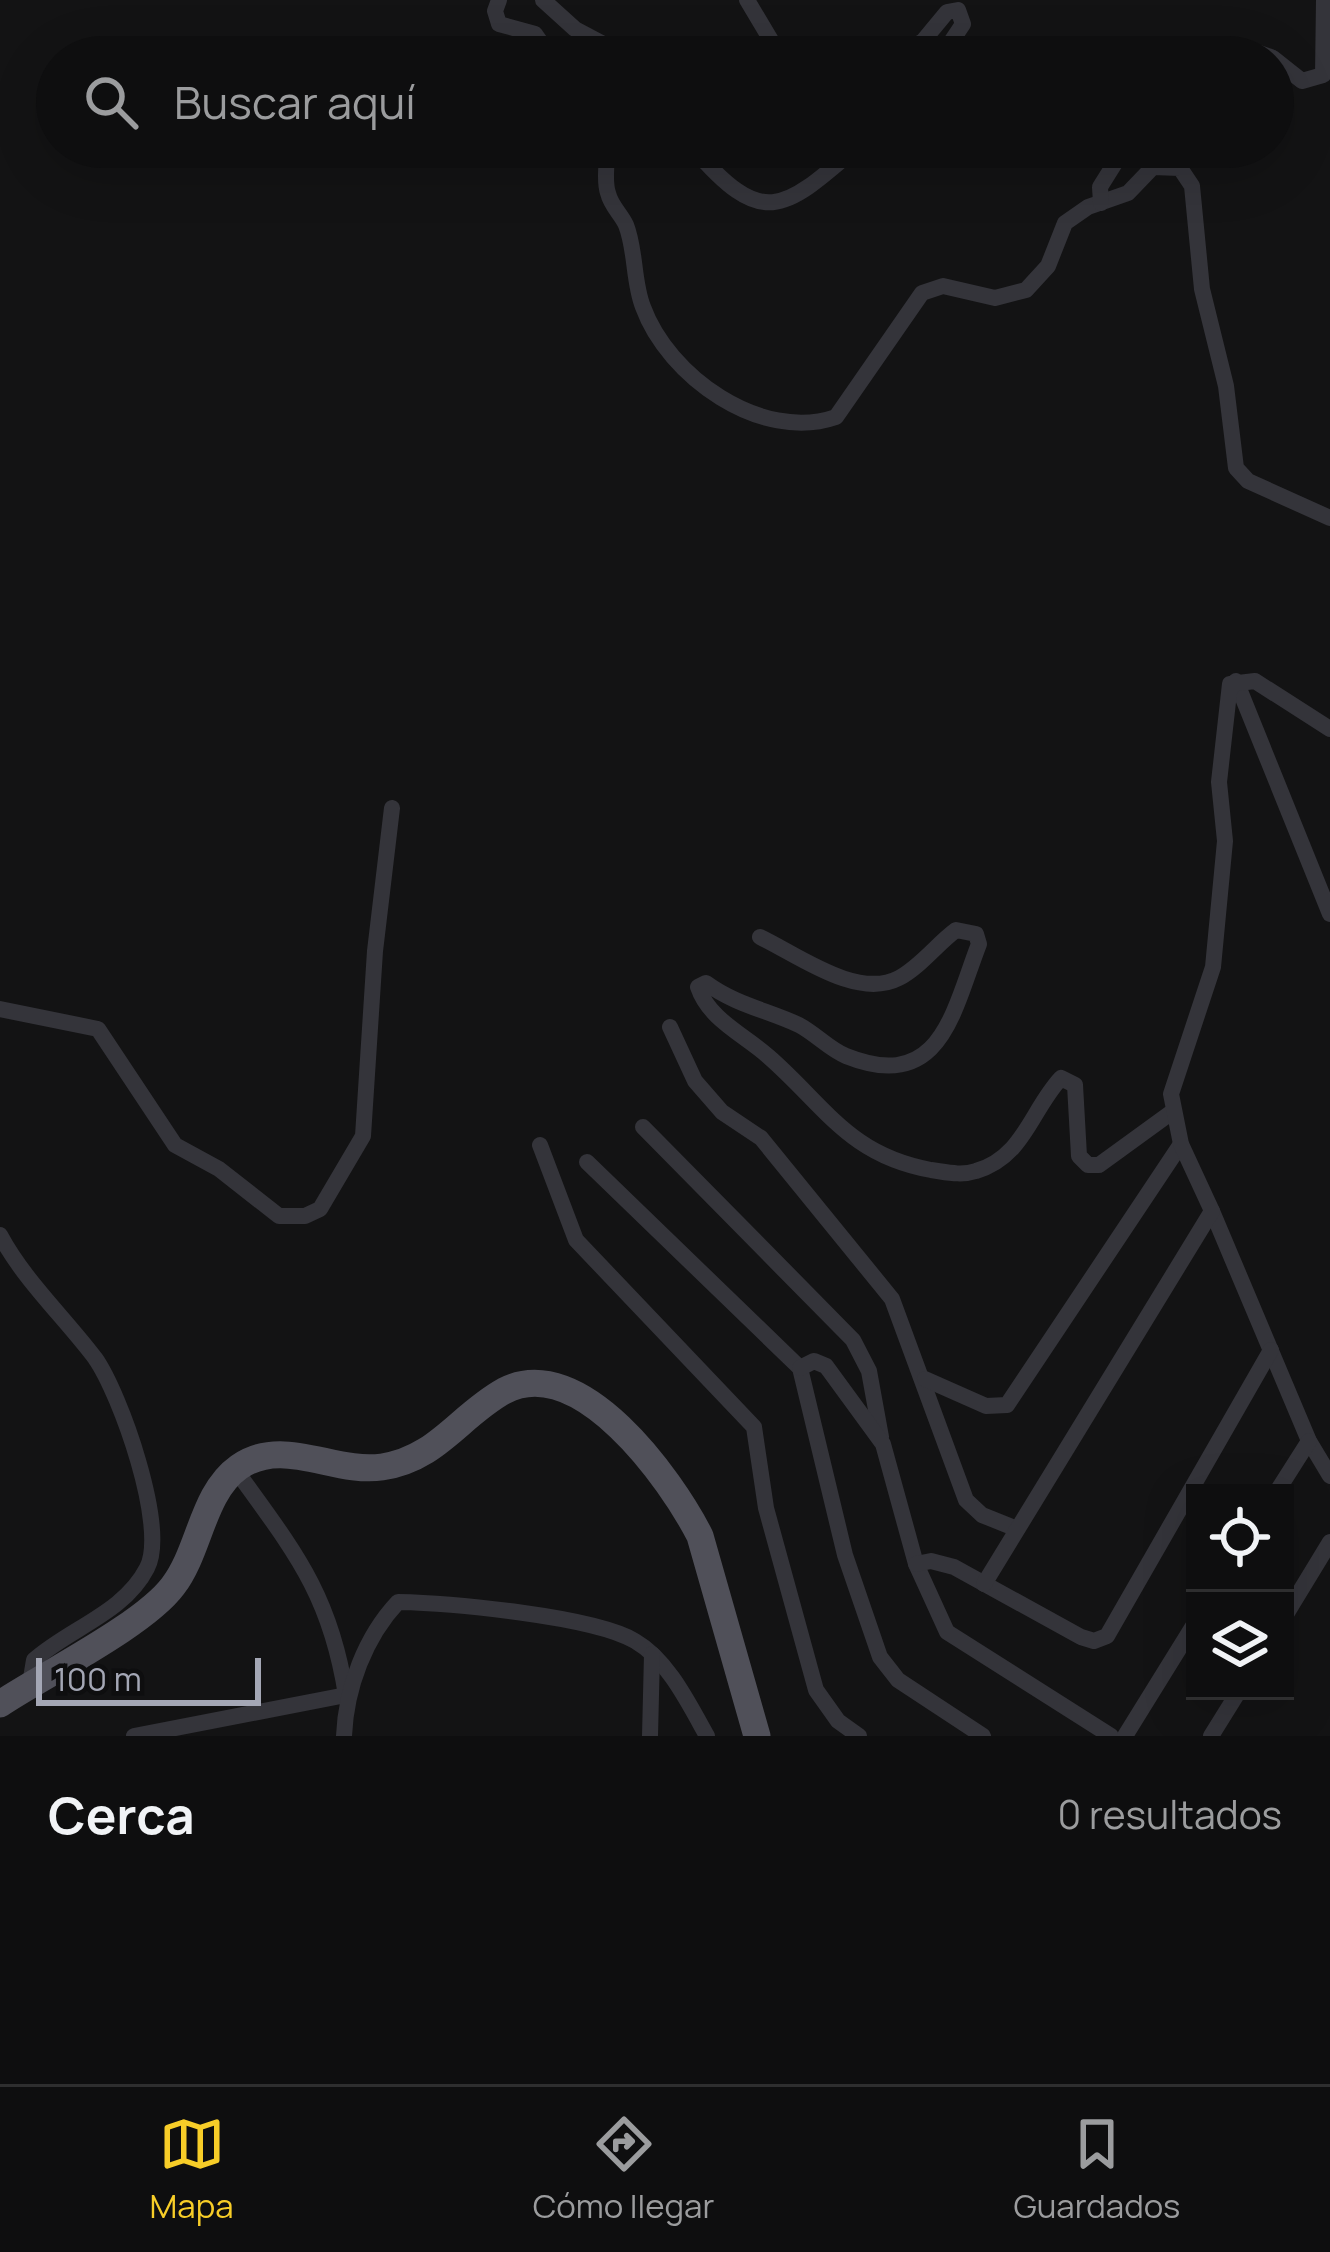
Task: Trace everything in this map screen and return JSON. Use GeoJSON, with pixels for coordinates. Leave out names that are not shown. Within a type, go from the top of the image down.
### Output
{"type":"FeatureCollection","features":[{"type":"Feature","properties":{"kind":"main road"},"geometry":{"type":"LineString","coordinates":[[0,1704],[159,1602],[188,1562],[217,1494],[235,1469],[255,1457],[275,1454],[358,1468],[397,1464],[437,1447],[502,1393],[521,1384],[569,1391],[615,1424],[684,1504],[700,1536],[757,1736]]}},
{"type":"Feature","properties":{"kind":"street"},"geometry":{"type":"LineString","coordinates":[[500,0],[494,10],[499,24],[536,36]]}},
{"type":"Feature","properties":{"kind":"street"},"geometry":{"type":"LineString","coordinates":[[543,0],[588,36]]}},
{"type":"Feature","properties":{"kind":"street"},"geometry":{"type":"LineString","coordinates":[[747,0],[768,36]]}},
{"type":"Feature","properties":{"kind":"street"},"geometry":{"type":"LineString","coordinates":[[1294,75],[1302,81],[1323,75],[1324,0]]}},
{"type":"Feature","properties":{"kind":"street"},"geometry":{"type":"LineString","coordinates":[[927,36],[947,12],[958,10],[963,24],[955,36]]}},
{"type":"Feature","properties":{"kind":"street"},"geometry":{"type":"LineString","coordinates":[[606,168],[606,187],[626,225],[640,298],[652,327],[729,404],[778,424],[836,417],[916,298],[929,290],[949,286],[995,298],[1026,290],[1048,266],[1065,224],[1128,193],[1157,168]]}},
{"type":"Feature","properties":{"kind":"street"},"geometry":{"type":"LineString","coordinates":[[713,168],[742,197],[770,203],[802,194],[832,168]]}},
{"type":"Feature","properties":{"kind":"street"},"geometry":{"type":"LineString","coordinates":[[1101,203],[1101,184],[1111,168]]}},
{"type":"Feature","properties":{"kind":"street"},"geometry":{"type":"LineString","coordinates":[[1171,168],[1186,172],[1192,186],[1205,308],[1234,431],[1235,468],[1248,481],[1330,518]]}},
{"type":"Feature","properties":{"kind":"street"},"geometry":{"type":"LineString","coordinates":[[1236,681],[1255,681],[1330,729]]}},
{"type":"Feature","properties":{"kind":"street"},"geometry":{"type":"LineString","coordinates":[[1236,681],[1330,914]]}},
{"type":"Feature","properties":{"kind":"street"},"geometry":{"type":"LineString","coordinates":[[1236,681],[1228,691],[1219,782],[1225,841],[1216,947],[1171,1094],[1172,1112],[1181,1144],[1309,1441],[1330,1476]]}},
{"type":"Feature","properties":{"kind":"street"},"geometry":{"type":"LineString","coordinates":[[0,1009],[98,1029],[175,1145],[219,1169],[271,1213],[288,1218],[313,1214],[331,1197],[363,1136],[375,951],[392,808]]}},
{"type":"Feature","properties":{"kind":"street"},"geometry":{"type":"LineString","coordinates":[[760,937],[856,982],[877,985],[904,975],[956,930],[976,934],[979,944],[938,1045],[924,1057],[902,1063],[849,1057],[798,1025],[744,1007],[706,982],[698,987],[722,1021],[772,1059],[838,1130],[889,1158],[954,1173],[985,1168],[1020,1141],[1056,1082],[1065,1078],[1076,1085],[1078,1156],[1088,1166],[1099,1165],[1172,1112]]}},
{"type":"Feature","properties":{"kind":"street"},"geometry":{"type":"LineString","coordinates":[[670,1027],[695,1081],[722,1112],[760,1138],[892,1299],[966,1500],[982,1515],[1018,1529]]}},
{"type":"Feature","properties":{"kind":"street"},"geometry":{"type":"LineString","coordinates":[[643,1127],[853,1340],[869,1371],[883,1444],[916,1564],[947,1632],[1111,1736]]}},
{"type":"Feature","properties":{"kind":"street"},"geometry":{"type":"LineString","coordinates":[[540,1144],[576,1240],[754,1426],[766,1508],[816,1690],[838,1720],[860,1736]]}},
{"type":"Feature","properties":{"kind":"street"},"geometry":{"type":"LineString","coordinates":[[925,1379],[986,1406],[1007,1405],[1181,1144]]}},
{"type":"Feature","properties":{"kind":"street"},"geometry":{"type":"LineString","coordinates":[[586,1162],[800,1368],[845,1555],[880,1657],[898,1680],[983,1736]]}},
{"type":"Feature","properties":{"kind":"street"},"geometry":{"type":"LineString","coordinates":[[984,1584],[1212,1211]]}},
{"type":"Feature","properties":{"kind":"street"},"geometry":{"type":"LineString","coordinates":[[0,1234],[13,1259],[105,1375],[151,1514],[147,1568],[106,1612],[34,1660],[30,1684]]}},
{"type":"Feature","properties":{"kind":"street"},"geometry":{"type":"LineString","coordinates":[[916,1564],[931,1561],[954,1567],[1081,1637],[1106,1636],[1271,1350]]}},
{"type":"Feature","properties":{"kind":"street"},"geometry":{"type":"LineString","coordinates":[[800,1368],[814,1361],[826,1366],[883,1444]]}},
{"type":"Feature","properties":{"kind":"street"},"geometry":{"type":"LineString","coordinates":[[1282,1484],[1309,1441]]}},
{"type":"Feature","properties":{"kind":"street"},"geometry":{"type":"LineString","coordinates":[[235,1469],[321,1598],[337,1635],[346,1695],[342,1735]]}},
{"type":"Feature","properties":{"kind":"street"},"geometry":{"type":"LineString","coordinates":[[1294,1601],[1330,1542]]}},
{"type":"Feature","properties":{"kind":"street"},"geometry":{"type":"LineString","coordinates":[[346,1695],[383,1617],[398,1601],[579,1624],[632,1638],[652,1654],[707,1736]]}},
{"type":"Feature","properties":{"kind":"street"},"geometry":{"type":"LineString","coordinates":[[1125,1736],[1186,1638]]}},
{"type":"Feature","properties":{"kind":"street"},"geometry":{"type":"LineString","coordinates":[[650,1736],[652,1654]]}},
{"type":"Feature","properties":{"kind":"street"},"geometry":{"type":"LineString","coordinates":[[134,1736],[346,1695]]}},
{"type":"Feature","properties":{"kind":"street"},"geometry":{"type":"LineString","coordinates":[[1211,1736],[1233,1700]]}}]}
